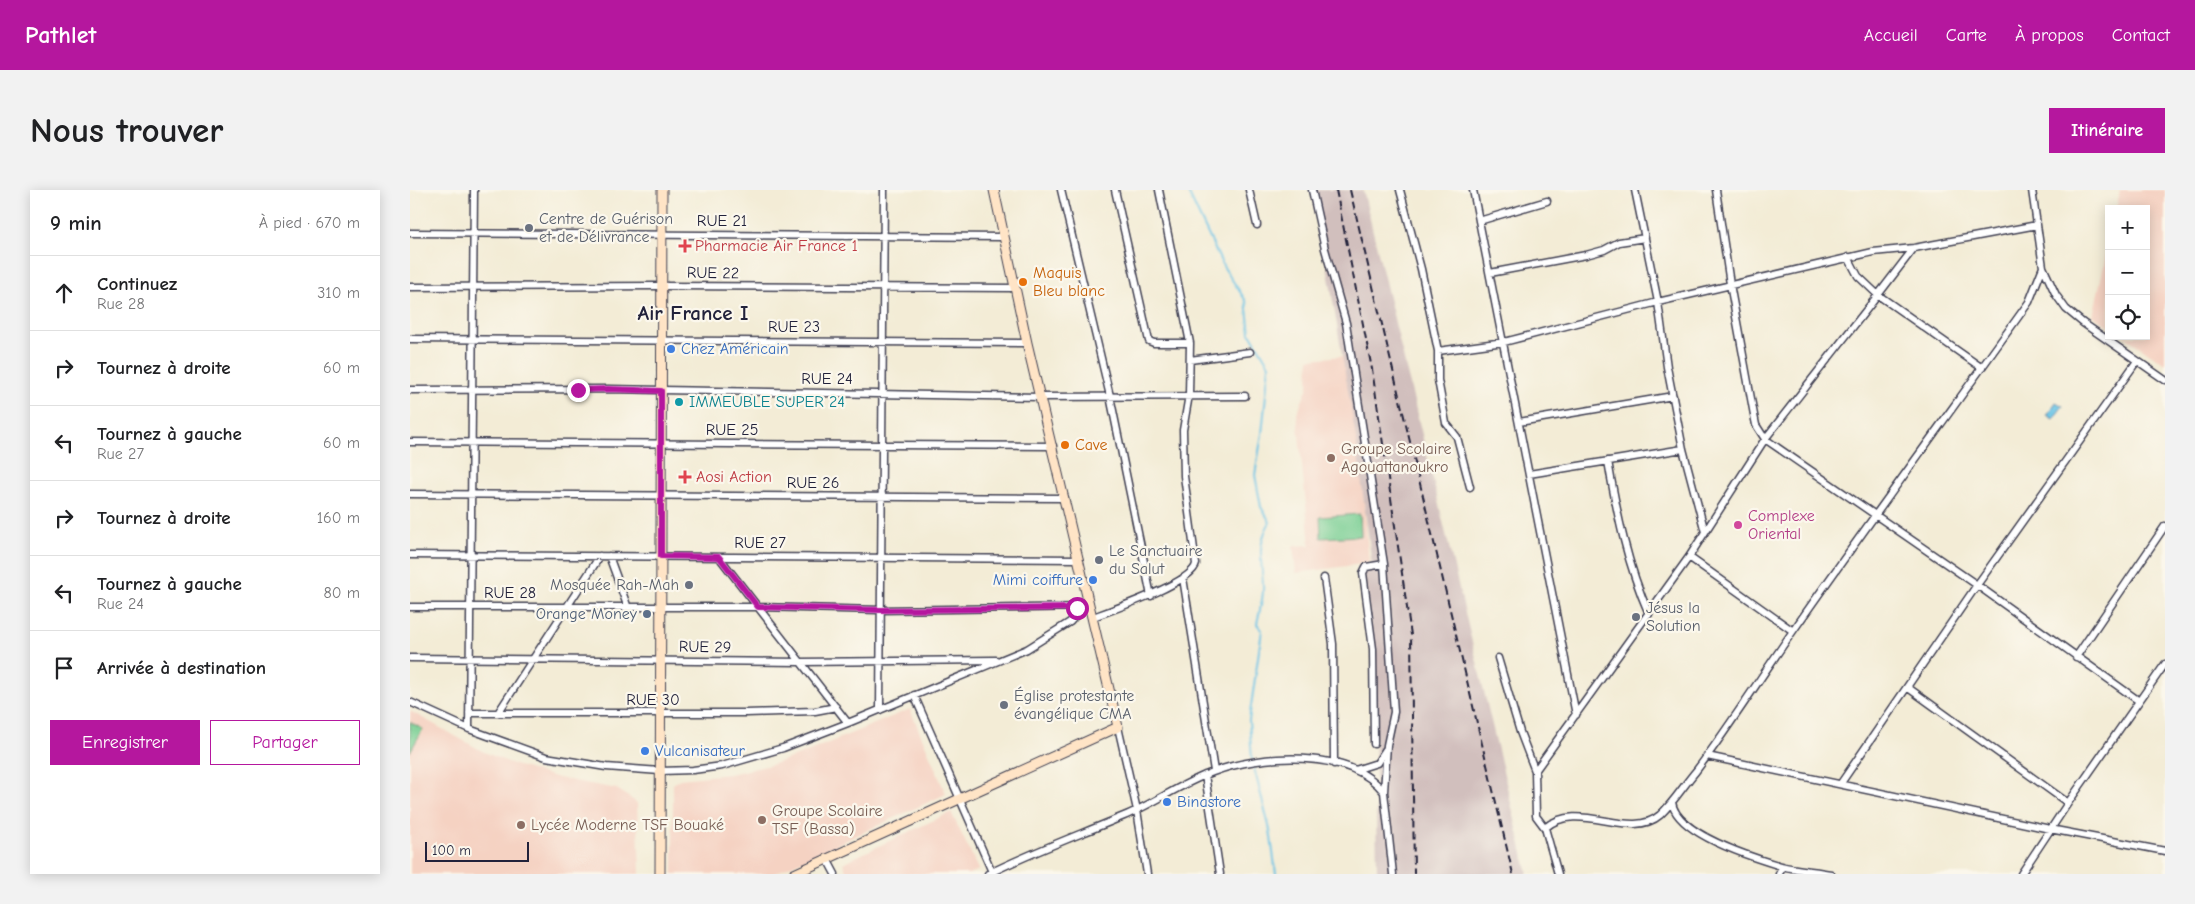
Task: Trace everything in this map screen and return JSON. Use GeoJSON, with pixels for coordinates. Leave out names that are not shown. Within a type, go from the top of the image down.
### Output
{"type":"FeatureCollection","features":[{"type":"Feature","properties":{"kind":"street"},"geometry":{"type":"LineString","coordinates":[[469,729],[474,190]]}},
{"type":"Feature","properties":{"kind":"street"},"geometry":{"type":"LineString","coordinates":[[660,874],[662,190]]}},
{"type":"Feature","properties":{"kind":"street"},"geometry":{"type":"LineString","coordinates":[[880,710],[884,190]]}},
{"type":"Feature","properties":{"kind":"street"},"geometry":{"type":"LineString","coordinates":[[994,190],[1027,342],[1053,446],[1137,810],[1147,874]]}},
{"type":"Feature","properties":{"kind":"street"},"geometry":{"type":"LineString","coordinates":[[1061,190],[1110,396],[1151,596]]}},
{"type":"Feature","properties":{"kind":"street"},"geometry":{"type":"LineString","coordinates":[[1114,190],[1149,341],[1154,344],[1190,343]]}},
{"type":"Feature","properties":{"kind":"street"},"geometry":{"type":"LineString","coordinates":[[1093,618],[1151,596],[1183,578],[1195,569],[1196,564],[1184,476],[1183,430],[1189,395],[1190,343],[1159,190]]}},
{"type":"Feature","properties":{"kind":"street"},"geometry":{"type":"LineString","coordinates":[[1249,190],[1257,225]]}},
{"type":"Feature","properties":{"kind":"street"},"geometry":{"type":"LineString","coordinates":[[1312,190],[1346,323],[1384,564],[1394,712],[1387,746],[1384,792],[1393,874]]}},
{"type":"Feature","properties":{"kind":"street"},"geometry":{"type":"LineString","coordinates":[[1400,190],[1421,269],[1438,351],[1438,380],[1446,423],[1457,437],[1470,487]]}},
{"type":"Feature","properties":{"kind":"street"},"geometry":{"type":"LineString","coordinates":[[1473,190],[1576,715]]}},
{"type":"Feature","properties":{"kind":"street"},"geometry":{"type":"LineString","coordinates":[[1635,190],[1658,302],[1683,449],[1705,532]]}},
{"type":"Feature","properties":{"kind":"street"},"geometry":{"type":"LineString","coordinates":[[1716,190],[1730,284],[1754,415],[1756,425],[1764,439],[1977,585],[2139,701]]}},
{"type":"Feature","properties":{"kind":"street"},"geometry":{"type":"LineString","coordinates":[[2032,190],[2042,267],[2056,295],[2066,309],[2165,380]]}},
{"type":"Feature","properties":{"kind":"street"},"geometry":{"type":"LineString","coordinates":[[1479,220],[1547,201]]}},
{"type":"Feature","properties":{"kind":"street"},"geometry":{"type":"LineString","coordinates":[[1438,351],[1504,342],[1730,284],[1848,257],[1873,252],[1914,248],[2037,225]]}},
{"type":"Feature","properties":{"kind":"street","name":"RUE 21"},"geometry":{"type":"LineString","coordinates":[[410,233],[1004,237]]}},
{"type":"Feature","properties":{"kind":"street"},"geometry":{"type":"LineString","coordinates":[[1490,273],[1586,255],[1604,250],[1619,242],[1645,238]]}},
{"type":"Feature","properties":{"kind":"street"},"geometry":{"type":"LineString","coordinates":[[1535,771],[1689,557],[1764,439],[1914,248]]}},
{"type":"Feature","properties":{"kind":"street"},"geometry":{"type":"LineString","coordinates":[[1848,257],[1858,276],[1878,295],[1982,368]]}},
{"type":"Feature","properties":{"kind":"street"},"geometry":{"type":"LineString","coordinates":[[1545,828],[1554,821],[1572,818],[1643,824],[1660,814],[1672,802],[1707,756],[1875,515],[2029,302],[2042,267]]}},
{"type":"Feature","properties":{"kind":"street","name":"RUE 22"},"geometry":{"type":"LineString","coordinates":[[410,287],[1015,288]]}},
{"type":"Feature","properties":{"kind":"street","name":"RUE 23"},"geometry":{"type":"LineString","coordinates":[[410,339],[1027,342]]}},
{"type":"Feature","properties":{"kind":"street"},"geometry":{"type":"LineString","coordinates":[[1190,360],[1250,352]]}},
{"type":"Feature","properties":{"kind":"street"},"geometry":{"type":"LineString","coordinates":[[1841,783],[1977,585],[2137,361]]}},
{"type":"Feature","properties":{"kind":"street","name":"RUE 24"},"geometry":{"type":"LineString","coordinates":[[410,390],[608,389],[1040,397],[1245,396]]}},
{"type":"Feature","properties":{"kind":"street"},"geometry":{"type":"LineString","coordinates":[[1519,422],[1673,396]]}},
{"type":"Feature","properties":{"kind":"street","name":"RUE 25"},"geometry":{"type":"LineString","coordinates":[[410,442],[1053,446]]}},
{"type":"Feature","properties":{"kind":"street"},"geometry":{"type":"LineString","coordinates":[[1529,474],[1683,449]]}},
{"type":"Feature","properties":{"kind":"street"},"geometry":{"type":"LineString","coordinates":[[1608,461],[1626,552],[1636,584],[1649,614]]}},
{"type":"Feature","properties":{"kind":"street","name":"RUE 26"},"geometry":{"type":"LineString","coordinates":[[410,494],[1065,498]]}},
{"type":"Feature","properties":{"kind":"street"},"geometry":{"type":"LineString","coordinates":[[2076,657],[2165,526]]}},
{"type":"Feature","properties":{"kind":"street","name":"RUE 27"},"geometry":{"type":"LineString","coordinates":[[410,555],[1079,559]]}},
{"type":"Feature","properties":{"kind":"street"},"geometry":{"type":"LineString","coordinates":[[498,713],[600,556]]}},
{"type":"Feature","properties":{"kind":"street"},"geometry":{"type":"LineString","coordinates":[[609,556],[628,608]]}},
{"type":"Feature","properties":{"kind":"street"},"geometry":{"type":"LineString","coordinates":[[719,557],[848,723]]}},
{"type":"Feature","properties":{"kind":"street"},"geometry":{"type":"LineString","coordinates":[[1689,557],[1793,631]]}},
{"type":"Feature","properties":{"kind":"street"},"geometry":{"type":"LineString","coordinates":[[1374,744],[1374,649],[1362,576],[1366,567],[1384,564]]}},
{"type":"Feature","properties":{"kind":"street"},"geometry":{"type":"LineString","coordinates":[[1183,578],[1214,771]]}},
{"type":"Feature","properties":{"kind":"street"},"geometry":{"type":"LineString","coordinates":[[1324,578],[1332,644],[1334,764]]}},
{"type":"Feature","properties":{"kind":"street","name":"RUE 28"},"geometry":{"type":"LineString","coordinates":[[410,607],[758,607],[880,610],[1090,607]]}},
{"type":"Feature","properties":{"kind":"street"},"geometry":{"type":"LineString","coordinates":[[410,702],[469,729],[546,757],[606,768],[660,771],[693,770],[722,766],[750,759],[848,723],[1027,649],[1070,622],[1076,615],[1077,608]]}},
{"type":"Feature","properties":{"kind":"street","name":"RUE 29"},"geometry":{"type":"LineString","coordinates":[[410,658],[800,662],[1000,660]]}},
{"type":"Feature","properties":{"kind":"street"},"geometry":{"type":"LineString","coordinates":[[1498,658],[1520,732],[1535,771],[1536,816],[1545,828],[1558,874]]}},
{"type":"Feature","properties":{"kind":"street"},"geometry":{"type":"LineString","coordinates":[[2021,874],[2050,829],[2165,664]]}},
{"type":"Feature","properties":{"kind":"street"},"geometry":{"type":"LineString","coordinates":[[1907,687],[2068,803]]}},
{"type":"Feature","properties":{"kind":"street"},"geometry":{"type":"LineString","coordinates":[[914,695],[991,873],[1137,810],[1214,771],[1259,762],[1297,758],[1334,764],[1354,770],[1376,781],[1384,792]]}},
{"type":"Feature","properties":{"kind":"street","name":"RUE 30"},"geometry":{"type":"LineString","coordinates":[[469,713],[660,714],[815,711],[836,707]]}},
{"type":"Feature","properties":{"kind":"street"},"geometry":{"type":"LineString","coordinates":[[794,874],[1118,727]]}},
{"type":"Feature","properties":{"kind":"street"},"geometry":{"type":"LineString","coordinates":[[1354,770],[1377,763],[1387,746]]}},
{"type":"Feature","properties":{"kind":"street"},"geometry":{"type":"LineString","coordinates":[[1707,756],[2050,829],[2165,851]]}},
{"type":"Feature","properties":{"kind":"street"},"geometry":{"type":"LineString","coordinates":[[1205,775],[1220,874]]}},
{"type":"Feature","properties":{"kind":"street"},"geometry":{"type":"LineString","coordinates":[[1672,802],[1673,809],[1681,818],[1691,828],[1710,840],[1782,866],[1831,874]]}},
{"type":"Feature","properties":{"kind":"street"},"geometry":{"type":"LineString","coordinates":[[827,859],[835,874]]}},
{"type":"Feature","properties":{"kind":"street"},"geometry":{"type":"LineString","coordinates":[[1780,874],[1782,866]]}},
{"type":"Feature","properties":{"kind":"shaded area"},"geometry":{"type":"Polygon","coordinates":[[[1311,190],[1363,190],[1528,874],[1377,874],[1374,653],[1363,569],[1372,566],[1356,438],[1327,265],[1311,190]]]}},
{"type":"Feature","properties":{"kind":"shaded area"},"geometry":{"type":"Polygon","coordinates":[[[2120,190],[2165,190],[2165,364],[2130,340],[2150,340],[2150,205],[2117,205],[2120,190]]]}},
{"type":"Feature","properties":{"kind":"shaded area"},"geometry":{"type":"Polygon","coordinates":[[[2105,260],[2105,324],[2093,316],[2105,260]]]}},
{"type":"Feature","properties":{"kind":"shaded area","name":"Groupe Scolaire Agouattanoukro"},"geometry":{"type":"Polygon","coordinates":[[[1344,356],[1358,436],[1369,563],[1296,573],[1293,546],[1310,545],[1297,414],[1308,387],[1309,359],[1344,356]]]}},
{"type":"Feature","properties":{"kind":"shaded area"},"geometry":{"type":"Polygon","coordinates":[[[910,709],[946,794],[773,874],[673,874],[673,784],[680,779],[730,774],[771,765],[910,709]]]}},
{"type":"Feature","properties":{"kind":"shaded area","name":"Lycée Moderne TSF Bouaké"},"geometry":{"type":"Polygon","coordinates":[[[410,711],[484,752],[515,765],[558,778],[617,789],[637,803],[640,874],[410,874],[410,711]]]}},
{"type":"Feature","properties":{"kind":"shaded area"},"geometry":{"type":"Polygon","coordinates":[[[951,812],[979,870],[969,874],[847,874],[843,863],[951,812]]]}},
{"type":"Feature","properties":{"kind":"green space"},"geometry":{"type":"Polygon","coordinates":[[[1360,514],[1361,536],[1321,538],[1320,517],[1360,514]]]}},
{"type":"Feature","properties":{"kind":"green space"},"geometry":{"type":"Polygon","coordinates":[[[410,722],[423,729],[410,752],[410,722]]]}},
{"type":"Feature","properties":{"kind":"water"},"geometry":{"type":"Polygon","coordinates":[[[2056,402],[2063,406],[2053,419],[2047,415],[2056,402]]]}},
{"type":"Feature","properties":{"kind":"waterway"},"geometry":{"type":"LineString","coordinates":[[1187,190],[1223,266],[1246,301],[1250,333],[1269,365],[1262,434],[1255,475],[1261,507],[1270,522],[1261,546],[1263,591],[1257,624],[1262,630],[1249,720],[1252,759]]}},
{"type":"Feature","properties":{"kind":"waterway"},"geometry":{"type":"LineString","coordinates":[[1253,764],[1270,830],[1276,874]]}},
{"type":"Feature","properties":{"kind":"railway"},"geometry":{"type":"LineString","coordinates":[[1336,190],[1372,369],[1411,635],[1414,874]]}},
{"type":"Feature","properties":{"kind":"railway"},"geometry":{"type":"LineString","coordinates":[[1350,190],[1513,874]]}},
{"type":"Feature","properties":{"kind":"place","name":"Centre de Guérison et de Délivrance"},"geometry":{"type":"Point","coordinates":[529,228]}},
{"type":"Feature","properties":{"kind":"place","name":"Pharmacie Air France 1"},"geometry":{"type":"Point","coordinates":[685,246]}},
{"type":"Feature","properties":{"kind":"place","name":"Maquis Bleu blanc"},"geometry":{"type":"Point","coordinates":[1023,282]}},
{"type":"Feature","properties":{"kind":"place","name":"Chez Américain"},"geometry":{"type":"Point","coordinates":[671,349]}},
{"type":"Feature","properties":{"kind":"place","name":"IMMEUBLE SUPER 24"},"geometry":{"type":"Point","coordinates":[679,402]}},
{"type":"Feature","properties":{"kind":"place","name":"Cave"},"geometry":{"type":"Point","coordinates":[1065,445]}},
{"type":"Feature","properties":{"kind":"place","name":"Groupe Scolaire Agouattanoukro"},"geometry":{"type":"Point","coordinates":[1331,458]}},
{"type":"Feature","properties":{"kind":"place","name":"Aosi Action"},"geometry":{"type":"Point","coordinates":[685,477]}},
{"type":"Feature","properties":{"kind":"place","name":"Complexe Oriental"},"geometry":{"type":"Point","coordinates":[1738,525]}},
{"type":"Feature","properties":{"kind":"place","name":"Le Sanctuaire du Salut"},"geometry":{"type":"Point","coordinates":[1099,560]}},
{"type":"Feature","properties":{"kind":"place","name":"Mimi coiffure"},"geometry":{"type":"Point","coordinates":[1093,580]}},
{"type":"Feature","properties":{"kind":"place","name":"Mosquée Rah-Mah"},"geometry":{"type":"Point","coordinates":[689,585]}},
{"type":"Feature","properties":{"kind":"place","name":"Orange Money"},"geometry":{"type":"Point","coordinates":[647,614]}},
{"type":"Feature","properties":{"kind":"place","name":"Jésus la Solution"},"geometry":{"type":"Point","coordinates":[1636,617]}},
{"type":"Feature","properties":{"kind":"place","name":"Église protestante évangélique CMA"},"geometry":{"type":"Point","coordinates":[1004,705]}},
{"type":"Feature","properties":{"kind":"place","name":"Vulcanisateur"},"geometry":{"type":"Point","coordinates":[645,751]}},
{"type":"Feature","properties":{"kind":"place","name":"Binastore"},"geometry":{"type":"Point","coordinates":[1167,802]}},
{"type":"Feature","properties":{"kind":"place","name":"Groupe Scolaire TSF (Bassa)"},"geometry":{"type":"Point","coordinates":[762,820]}},
{"type":"Feature","properties":{"kind":"place","name":"Lycée Moderne TSF Bouaké"},"geometry":{"type":"Point","coordinates":[521,825]}},
{"type":"Feature","properties":{"kind":"district","name":"Air France I"},"geometry":{"type":"Point","coordinates":[693,313]}},
{"type":"Feature","properties":{"kind":"route"},"geometry":{"type":"LineString","coordinates":[[578,390],[661,391],[661,556],[719,557],[758,607],[880,610],[1077,608]]}}]}
